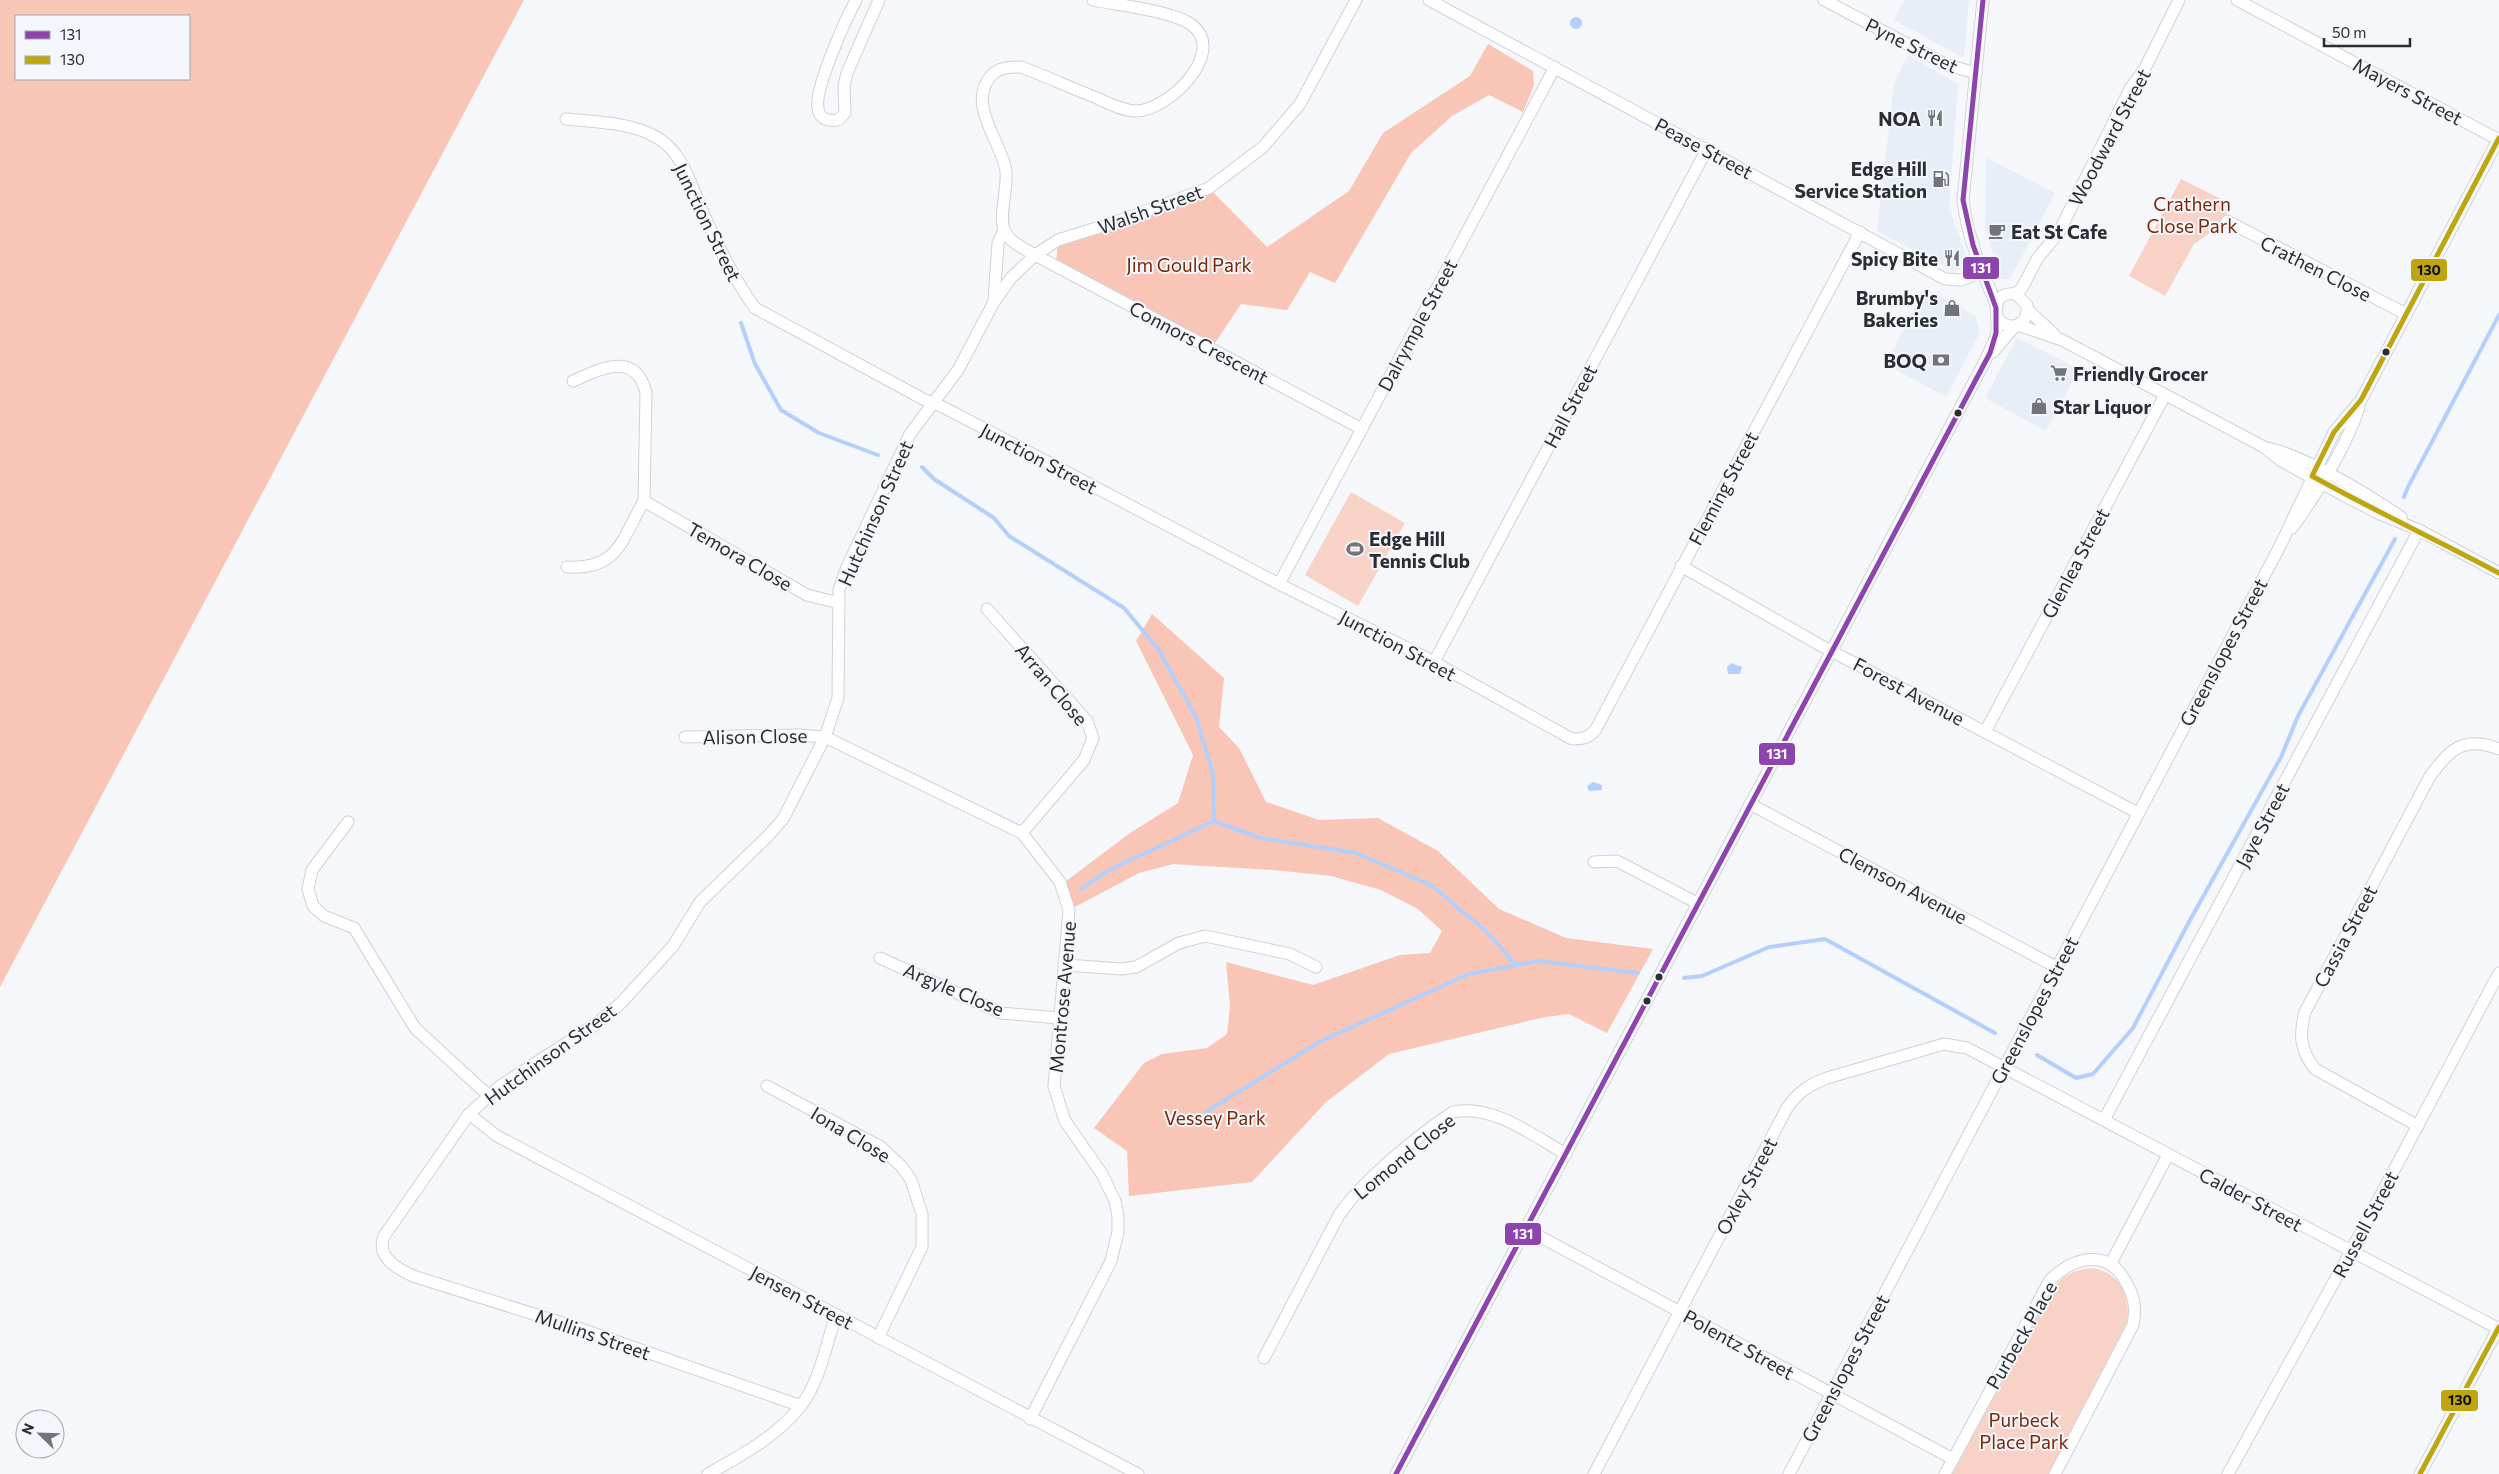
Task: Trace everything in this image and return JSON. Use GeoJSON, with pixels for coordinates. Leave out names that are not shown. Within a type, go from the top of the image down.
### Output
{"type":"FeatureCollection","features":[{"type":"Feature","properties":{"kind":"street"},"geometry":{"type":"LineString","coordinates":[[856,0],[830,59],[817,106],[820,115],[829,120],[838,120],[845,113],[844,86],[847,73],[879,0]]}},
{"type":"Feature","properties":{"kind":"street"},"geometry":{"type":"LineString","coordinates":[[994,302],[998,243],[1004,230],[1006,172],[984,109],[985,87],[993,73],[1010,66],[1022,68],[1119,108],[1138,111],[1154,107],[1172,95],[1193,74],[1202,57],[1203,39],[1200,32],[1183,20],[1092,0]]}},
{"type":"Feature","properties":{"kind":"street","name":"Walsh Street"},"geometry":{"type":"LineString","coordinates":[[934,403],[958,370],[994,302],[1011,278],[1035,255],[1058,240],[1119,221],[1209,188],[1263,147],[1300,104],[1356,0]]}},
{"type":"Feature","properties":{"kind":"street","name":"Pease Street"},"geometry":{"type":"LineString","coordinates":[[1429,0],[1946,278],[1961,280],[1982,272]]}},
{"type":"Feature","properties":{"kind":"street","name":"Pyne Street"},"geometry":{"type":"LineString","coordinates":[[1824,0],[1947,66],[1976,73]]}},
{"type":"Feature","properties":{"kind":"street"},"geometry":{"type":"LineString","coordinates":[[1983,0],[1964,200],[1965,217],[1996,311],[2004,324],[2016,325],[2062,340],[2264,447],[2284,452],[2380,514],[2419,530],[2499,572]]}},
{"type":"Feature","properties":{"kind":"street","name":"Woodward Street"},"geometry":{"type":"LineString","coordinates":[[2014,294],[2022,288],[2037,259],[2059,232],[2131,87],[2144,70],[2179,0]]}},
{"type":"Feature","properties":{"kind":"street","name":"Mayers Street"},"geometry":{"type":"LineString","coordinates":[[2236,0],[2499,139]]}},
{"type":"Feature","properties":{"kind":"street","name":"Dalrymple Street"},"geometry":{"type":"LineString","coordinates":[[1279,584],[1555,67]]}},
{"type":"Feature","properties":{"kind":"street","name":"Junction Street"},"geometry":{"type":"LineString","coordinates":[[566,119],[600,122],[638,130],[656,137],[671,149],[683,166],[705,217],[743,291],[755,308],[1279,584],[1434,662],[1564,736],[1583,739]]}},
{"type":"Feature","properties":{"kind":"street","name":"Greenslopes Street"},"geometry":{"type":"LineString","coordinates":[[1789,1474],[2280,546],[2319,475],[2356,418],[2361,400],[2499,139]]}},
{"type":"Feature","properties":{"kind":"street","name":"Hall Street"},"geometry":{"type":"LineString","coordinates":[[1434,662],[1707,149]]}},
{"type":"Feature","properties":{"kind":"street","name":"Crathen Close"},"geometry":{"type":"LineString","coordinates":[[2227,221],[2406,314]]}},
{"type":"Feature","properties":{"kind":"street","name":"Connors Crescent"},"geometry":{"type":"LineString","coordinates":[[1004,230],[1010,239],[1035,255],[1362,429]]}},
{"type":"Feature","properties":{"kind":"street","name":"Fleming Street"},"geometry":{"type":"LineString","coordinates":[[1583,739],[1591,736],[1596,730],[1860,232]]}},
{"type":"Feature","properties":{"kind":"street"},"geometry":{"type":"LineString","coordinates":[[1982,272],[1996,285],[2024,300],[2028,310],[2062,340]]}},
{"type":"Feature","properties":{"kind":"street"},"geometry":{"type":"LineString","coordinates":[[1396,1474],[1985,361],[1995,339],[1996,311],[2001,298],[2014,294]]}},
{"type":"Feature","properties":{"kind":"street"},"geometry":{"type":"LineString","coordinates":[[1985,361],[2016,325],[2024,320],[2028,310]]}},
{"type":"Feature","properties":{"kind":"street"},"geometry":{"type":"LineString","coordinates":[[567,567],[594,567],[609,560],[644,501],[646,393],[644,384],[632,370],[614,365],[573,381]]}},
{"type":"Feature","properties":{"kind":"street","name":"Glenlea Street"},"geometry":{"type":"LineString","coordinates":[[1984,732],[2165,395]]}},
{"type":"Feature","properties":{"kind":"street","name":"Hutchinson Street"},"geometry":{"type":"LineString","coordinates":[[388,1260],[382,1247],[384,1236],[469,1114],[500,1086],[596,1024],[621,1003],[674,946],[700,902],[770,835],[783,819],[825,737],[838,698],[839,590],[847,567],[906,443],[934,403]]}},
{"type":"Feature","properties":{"kind":"street","name":"Temora Close"},"geometry":{"type":"LineString","coordinates":[[644,501],[807,594],[839,603]]}},
{"type":"Feature","properties":{"kind":"street","name":"Jaye Street"},"geometry":{"type":"LineString","coordinates":[[2104,1120],[2419,530]]}},
{"type":"Feature","properties":{"kind":"street","name":"Forest Avenue"},"geometry":{"type":"LineString","coordinates":[[1682,566],[1831,651],[2138,813]]}},
{"type":"Feature","properties":{"kind":"street","name":"Arran Close"},"geometry":{"type":"LineString","coordinates":[[988,609],[1087,721],[1093,738],[1084,760],[1022,833]]}},
{"type":"Feature","properties":{"kind":"street","name":"Alison Close"},"geometry":{"type":"LineString","coordinates":[[686,737],[798,735],[825,737]]}},
{"type":"Feature","properties":{"kind":"street","name":"Montrose Avenue"},"geometry":{"type":"LineString","coordinates":[[825,737],[1022,833],[1060,882],[1070,910],[1066,965],[1054,1067],[1054,1086],[1058,1105],[1065,1121],[1110,1188],[1118,1216],[1118,1232],[1111,1261],[1030,1419]]}},
{"type":"Feature","properties":{"kind":"street","name":"Cassia Street"},"geometry":{"type":"LineString","coordinates":[[2418,1126],[2315,1068],[2306,1058],[2301,1044],[2300,1030],[2305,1012],[2437,766],[2456,748],[2470,743],[2486,744],[2499,749]]}},
{"type":"Feature","properties":{"kind":"street","name":"Clemson Avenue"},"geometry":{"type":"LineString","coordinates":[[1750,804],[2056,967]]}},
{"type":"Feature","properties":{"kind":"street"},"geometry":{"type":"LineString","coordinates":[[348,822],[312,870],[308,889],[313,906],[324,916],[354,928],[415,1028],[489,1096]]}},
{"type":"Feature","properties":{"kind":"street"},"geometry":{"type":"LineString","coordinates":[[1594,862],[1617,861],[1697,903]]}},
{"type":"Feature","properties":{"kind":"street"},"geometry":{"type":"LineString","coordinates":[[1066,965],[1122,969],[1136,967],[1179,943],[1205,936],[1290,954],[1316,967]]}},
{"type":"Feature","properties":{"kind":"street","name":"Argyle Close"},"geometry":{"type":"LineString","coordinates":[[880,958],[1001,1013],[1059,1018]]}},
{"type":"Feature","properties":{"kind":"street","name":"Russell Street"},"geometry":{"type":"LineString","coordinates":[[2228,1474],[2351,1251],[2499,973]]}},
{"type":"Feature","properties":{"kind":"street","name":"Oxley Street"},"geometry":{"type":"LineString","coordinates":[[1594,1474],[1787,1108],[1796,1095],[1809,1085],[1827,1078],[1944,1044],[1967,1048],[2004,1068]]}},
{"type":"Feature","properties":{"kind":"street","name":"Calder Street"},"geometry":{"type":"LineString","coordinates":[[2004,1068],[2499,1328]]}},
{"type":"Feature","properties":{"kind":"street","name":"Iona Close"},"geometry":{"type":"LineString","coordinates":[[767,1086],[880,1148],[898,1161],[911,1180],[922,1214],[924,1231],[922,1247],[878,1338]]}},
{"type":"Feature","properties":{"kind":"street","name":"Lomond Close"},"geometry":{"type":"LineString","coordinates":[[1264,1358],[1339,1216],[1350,1200],[1363,1184],[1453,1112],[1466,1109],[1493,1115],[1566,1154]]}},
{"type":"Feature","properties":{"kind":"street","name":"Jensen Street"},"geometry":{"type":"LineString","coordinates":[[469,1114],[497,1136],[1030,1419],[1138,1474]]}},
{"type":"Feature","properties":{"kind":"street"},"geometry":{"type":"LineString","coordinates":[[2055,1474],[2132,1325],[2135,1312],[2134,1300],[2121,1273],[2111,1263],[2168,1155]]}},
{"type":"Feature","properties":{"kind":"street","name":"Polentz Street"},"geometry":{"type":"LineString","coordinates":[[1526,1229],[1953,1459]]}},
{"type":"Feature","properties":{"kind":"street","name":"Mullins Street"},"geometry":{"type":"LineString","coordinates":[[388,1260],[393,1265],[413,1276],[578,1328],[801,1406]]}},
{"type":"Feature","properties":{"kind":"street","name":"Purbeck Place"},"geometry":{"type":"LineString","coordinates":[[1945,1474],[2050,1280],[2061,1270],[2072,1264],[2098,1260],[2111,1263]]}},
{"type":"Feature","properties":{"kind":"street"},"geometry":{"type":"LineString","coordinates":[[708,1474],[748,1451],[779,1428],[801,1406],[821,1362],[836,1315]]}},
{"type":"Feature","properties":{"kind":"street"},"geometry":{"type":"LineString","coordinates":[[2420,1474],[2499,1328]]}},
{"type":"Feature","properties":{"kind":"shaded area"},"geometry":{"type":"Polygon","coordinates":[[[1904,0],[1969,0],[1964,58],[1894,20],[1904,0]]]}},
{"type":"Feature","properties":{"kind":"shaded area"},"geometry":{"type":"Polygon","coordinates":[[[1908,55],[1958,84],[1949,208],[1966,256],[1963,268],[1954,271],[1877,231],[1894,83],[1908,55]]]}},
{"type":"Feature","properties":{"kind":"shaded area"},"geometry":{"type":"Polygon","coordinates":[[[1986,158],[2055,193],[2010,279],[2000,279],[1985,228],[1986,158]]]}},
{"type":"Feature","properties":{"kind":"shaded area"},"geometry":{"type":"Polygon","coordinates":[[[1925,288],[1975,315],[1980,332],[1946,397],[1886,364],[1925,288]]]}},
{"type":"Feature","properties":{"kind":"shaded area"},"geometry":{"type":"Polygon","coordinates":[[[2017,338],[2079,369],[2046,431],[1985,398],[2017,338]]]}},
{"type":"Feature","properties":{"kind":"green space"},"geometry":{"type":"Polygon","coordinates":[[[0,0],[524,0],[0,987],[0,0]]]}},
{"type":"Feature","properties":{"kind":"green space","name":"Jim Gould Park"},"geometry":{"type":"Polygon","coordinates":[[[1488,44],[1533,71],[1534,85],[1523,112],[1489,95],[1452,116],[1411,153],[1335,283],[1310,272],[1287,310],[1241,304],[1211,349],[1056,266],[1058,240],[1209,188],[1267,247],[1349,191],[1383,133],[1470,76],[1488,44]]]}},
{"type":"Feature","properties":{"kind":"green space","name":"Crathern Close Park"},"geometry":{"type":"Polygon","coordinates":[[[2181,179],[2225,201],[2227,221],[2194,244],[2165,296],[2129,276],[2181,179]]]}},
{"type":"Feature","properties":{"kind":"green space","name":"Edge Hill Tennis Club"},"geometry":{"type":"Polygon","coordinates":[[[1351,492],[1405,523],[1358,606],[1305,575],[1351,492]]]}},
{"type":"Feature","properties":{"kind":"green space","name":"Vessey Park"},"geometry":{"type":"Polygon","coordinates":[[[1152,614],[1224,678],[1219,727],[1239,748],[1266,802],[1319,820],[1378,818],[1438,851],[1499,909],[1566,938],[1653,949],[1607,1033],[1569,1014],[1545,1017],[1389,1054],[1326,1102],[1252,1182],[1129,1196],[1127,1151],[1094,1128],[1144,1063],[1162,1054],[1207,1048],[1227,1034],[1230,1006],[1226,962],[1313,985],[1400,955],[1430,953],[1442,931],[1418,909],[1381,890],[1331,876],[1274,870],[1173,864],[1139,873],[1069,910],[1061,885],[1130,833],[1178,803],[1193,755],[1136,641],[1152,614]]]}},
{"type":"Feature","properties":{"kind":"green space","name":"Purbeck Place Park"},"geometry":{"type":"Polygon","coordinates":[[[2093,1268],[2110,1275],[2122,1287],[2127,1303],[2127,1322],[2049,1474],[1952,1474],[2053,1288],[2070,1274],[2093,1268]]]}},
{"type":"Feature","properties":{"kind":"water"},"geometry":{"type":"Polygon","coordinates":[[[1574,17],[1578,17],[1582,23],[1578,29],[1574,29],[1570,25],[1570,21],[1574,17]]]}},
{"type":"Feature","properties":{"kind":"water"},"geometry":{"type":"Polygon","coordinates":[[[1731,663],[1742,667],[1740,674],[1728,674],[1727,667],[1731,663]]]}},
{"type":"Feature","properties":{"kind":"water"},"geometry":{"type":"Polygon","coordinates":[[[1593,782],[1602,785],[1602,790],[1589,791],[1587,786],[1593,782]]]}},
{"type":"Feature","properties":{"kind":"waterway"},"geometry":{"type":"LineString","coordinates":[[2404,497],[2499,315]]}},
{"type":"Feature","properties":{"kind":"waterway"},"geometry":{"type":"LineString","coordinates":[[741,323],[755,364],[781,410],[819,433],[878,455]]}},
{"type":"Feature","properties":{"kind":"waterway"},"geometry":{"type":"LineString","coordinates":[[922,467],[934,479],[994,518],[1009,536],[1124,608],[1158,649],[1196,717],[1213,774],[1214,821]]}},
{"type":"Feature","properties":{"kind":"waterway"},"geometry":{"type":"LineString","coordinates":[[2037,1055],[2076,1078],[2093,1074],[2133,1028],[2190,920],[2281,757],[2298,716],[2395,539]]}},
{"type":"Feature","properties":{"kind":"waterway"},"geometry":{"type":"LineString","coordinates":[[1081,889],[1111,869],[1214,821],[1260,838],[1356,853],[1431,885],[1487,932],[1516,965]]}},
{"type":"Feature","properties":{"kind":"waterway"},"geometry":{"type":"LineString","coordinates":[[1684,978],[1702,976],[1769,947],[1825,939],[1995,1033]]}},
{"type":"Feature","properties":{"kind":"waterway"},"geometry":{"type":"LineString","coordinates":[[1206,1112],[1319,1042],[1469,974],[1537,961],[1638,973]]}},
{"type":"Feature","properties":{"kind":"transit line","name":"131"},"geometry":{"type":"LineString","coordinates":[[1396,1474],[1990,353],[1996,333],[1996,308],[1973,245],[1963,200],[1983,0]]}},
{"type":"Feature","properties":{"kind":"transit line","name":"130"},"geometry":{"type":"LineString","coordinates":[[2499,138],[2361,400],[2334,432],[2312,476],[2499,573]]}},
{"type":"Feature","properties":{"kind":"transit line","name":"130"},"geometry":{"type":"LineString","coordinates":[[2420,1474],[2499,1327]]}},
{"type":"Feature","properties":{"kind":"place","name":"NOA"},"geometry":{"type":"Point","coordinates":[1935,118]}},
{"type":"Feature","properties":{"kind":"place","name":"Edge Hill Service Station"},"geometry":{"type":"Point","coordinates":[1941,179]}},
{"type":"Feature","properties":{"kind":"place","name":"Eat St Cafe"},"geometry":{"type":"Point","coordinates":[1997,231]}},
{"type":"Feature","properties":{"kind":"place","name":"Spicy Bite"},"geometry":{"type":"Point","coordinates":[1952,258]}},
{"type":"Feature","properties":{"kind":"place","name":"Brumby's Bakeries"},"geometry":{"type":"Point","coordinates":[1952,308]}},
{"type":"Feature","properties":{"kind":"place","name":"BOQ"},"geometry":{"type":"Point","coordinates":[1941,360]}},
{"type":"Feature","properties":{"kind":"place","name":"Friendly Grocer"},"geometry":{"type":"Point","coordinates":[2059,373]}},
{"type":"Feature","properties":{"kind":"place","name":"Star Liquor"},"geometry":{"type":"Point","coordinates":[2039,406]}},
{"type":"Feature","properties":{"kind":"place","name":"Edge Hill Tennis Club"},"geometry":{"type":"Point","coordinates":[1355,549]}}]}
